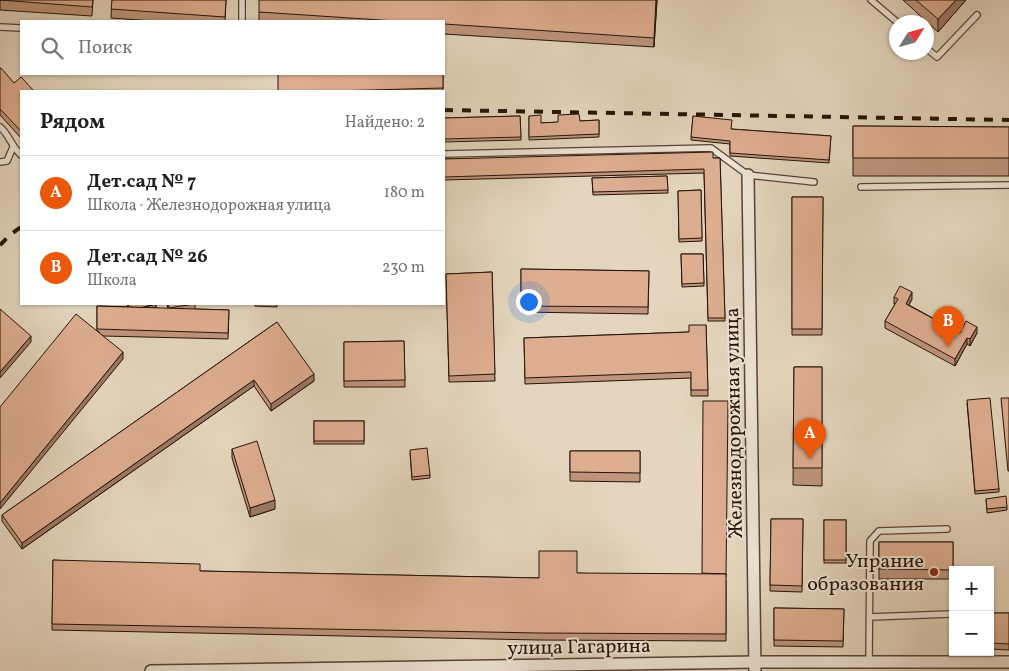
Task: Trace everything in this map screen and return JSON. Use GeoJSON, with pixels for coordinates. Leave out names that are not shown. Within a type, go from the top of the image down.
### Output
{"type":"FeatureCollection","features":[{"type":"Feature","properties":{"kind":"street","name":"Железнодорожная улица"},"geometry":{"type":"LineString","coordinates":[[748,175],[755,667]]}},
{"type":"Feature","properties":{"kind":"street","name":"улица Гагарина"},"geometry":{"type":"LineString","coordinates":[[150,671],[755,667],[869,663],[907,667],[1009,662]]}},
{"type":"Feature","properties":{"kind":"lane"},"geometry":{"type":"LineString","coordinates":[[242,0],[242,20]]}},
{"type":"Feature","properties":{"kind":"lane"},"geometry":{"type":"LineString","coordinates":[[871,0],[889,15]]}},
{"type":"Feature","properties":{"kind":"lane"},"geometry":{"type":"LineString","coordinates":[[934,55],[937,57],[976,15]]}},
{"type":"Feature","properties":{"kind":"lane"},"geometry":{"type":"LineString","coordinates":[[0,27],[20,28]]}},
{"type":"Feature","properties":{"kind":"lane"},"geometry":{"type":"LineString","coordinates":[[0,127],[20,154]]}},
{"type":"Feature","properties":{"kind":"lane"},"geometry":{"type":"LineString","coordinates":[[0,162],[7,161],[13,147]]}},
{"type":"Feature","properties":{"kind":"lane"},"geometry":{"type":"LineString","coordinates":[[445,154],[711,148],[748,175],[814,182]]}},
{"type":"Feature","properties":{"kind":"lane"},"geometry":{"type":"LineString","coordinates":[[860,187],[1009,185]]}},
{"type":"Feature","properties":{"kind":"lane"},"geometry":{"type":"LineString","coordinates":[[869,663],[870,541],[879,531],[947,529]]}},
{"type":"Feature","properties":{"kind":"lane"},"geometry":{"type":"LineString","coordinates":[[870,617],[949,614]]}},
{"type":"Feature","properties":{"kind":"building"},"geometry":{"type":"Polygon","coordinates":[[[0,0],[93,0],[92,7],[0,0]]]}},
{"type":"Feature","properties":{"kind":"building"},"geometry":{"type":"Polygon","coordinates":[[[112,0],[226,0],[225,17],[111,9],[112,0]]]}},
{"type":"Feature","properties":{"kind":"building"},"geometry":{"type":"Polygon","coordinates":[[[259,0],[656,0],[654,38],[445,24],[445,20],[381,20],[259,12],[259,0]]]}},
{"type":"Feature","properties":{"kind":"building"},"geometry":{"type":"Polygon","coordinates":[[[916,0],[956,0],[938,19],[916,0]]]}},
{"type":"Feature","properties":{"kind":"building"},"geometry":{"type":"Polygon","coordinates":[[[1,68],[14,83],[21,77],[33,90],[20,90],[20,130],[0,109],[1,68]]]}},
{"type":"Feature","properties":{"kind":"building"},"geometry":{"type":"Polygon","coordinates":[[[278,75],[443,75],[443,88],[278,90],[278,75]]]}},
{"type":"Feature","properties":{"kind":"building"},"geometry":{"type":"Polygon","coordinates":[[[579,114],[580,121],[599,120],[599,134],[529,137],[529,116],[541,115],[541,123],[558,122],[558,115],[579,114]]]}},
{"type":"Feature","properties":{"kind":"building"},"geometry":{"type":"Polygon","coordinates":[[[520,116],[521,137],[445,139],[445,118],[520,116]]]}},
{"type":"Feature","properties":{"kind":"building"},"geometry":{"type":"Polygon","coordinates":[[[693,116],[732,120],[731,129],[831,136],[829,160],[730,153],[730,141],[691,137],[693,116]]]}},
{"type":"Feature","properties":{"kind":"building"},"geometry":{"type":"Polygon","coordinates":[[[853,126],[1009,127],[1009,158],[853,158],[853,126]]]}},
{"type":"Feature","properties":{"kind":"building"},"geometry":{"type":"Polygon","coordinates":[[[713,152],[713,158],[720,158],[725,318],[708,318],[704,169],[445,177],[445,159],[713,152]]]}},
{"type":"Feature","properties":{"kind":"building"},"geometry":{"type":"Polygon","coordinates":[[[667,176],[668,190],[593,192],[592,178],[667,176]]]}},
{"type":"Feature","properties":{"kind":"building"},"geometry":{"type":"Polygon","coordinates":[[[701,190],[702,238],[679,239],[678,191],[701,190]]]}},
{"type":"Feature","properties":{"kind":"building"},"geometry":{"type":"Polygon","coordinates":[[[792,197],[823,197],[822,329],[792,329],[792,197]]]}},
{"type":"Feature","properties":{"kind":"building"},"geometry":{"type":"Polygon","coordinates":[[[681,254],[703,254],[704,283],[682,284],[681,254]]]}},
{"type":"Feature","properties":{"kind":"building"},"geometry":{"type":"Polygon","coordinates":[[[521,269],[649,271],[648,307],[521,306],[521,269]]]}},
{"type":"Feature","properties":{"kind":"building"},"geometry":{"type":"Polygon","coordinates":[[[492,272],[495,374],[449,376],[446,274],[492,272]]]}},
{"type":"Feature","properties":{"kind":"building"},"geometry":{"type":"Polygon","coordinates":[[[900,286],[912,292],[906,304],[960,333],[966,321],[977,327],[970,339],[967,338],[955,359],[885,321],[898,299],[894,297],[900,286]]]}},
{"type":"Feature","properties":{"kind":"building"},"geometry":{"type":"Polygon","coordinates":[[[128,305],[151,305],[140,308],[129,307],[128,305]]]}},
{"type":"Feature","properties":{"kind":"building"},"geometry":{"type":"Polygon","coordinates":[[[168,305],[188,305],[169,308],[168,305]]]}},
{"type":"Feature","properties":{"kind":"building"},"geometry":{"type":"Polygon","coordinates":[[[97,306],[229,310],[228,333],[97,329],[97,306]]]}},
{"type":"Feature","properties":{"kind":"building"},"geometry":{"type":"Polygon","coordinates":[[[0,309],[31,336],[0,372],[0,309]]]}},
{"type":"Feature","properties":{"kind":"building"},"geometry":{"type":"Polygon","coordinates":[[[76,314],[123,352],[0,503],[0,407],[76,314]]]}},
{"type":"Feature","properties":{"kind":"building"},"geometry":{"type":"Polygon","coordinates":[[[277,322],[314,374],[271,404],[254,380],[22,543],[2,515],[277,322]]]}},
{"type":"Feature","properties":{"kind":"building"},"geometry":{"type":"Polygon","coordinates":[[[689,325],[706,325],[708,390],[691,390],[691,372],[525,378],[524,338],[689,332],[689,325]]]}},
{"type":"Feature","properties":{"kind":"building"},"geometry":{"type":"Polygon","coordinates":[[[404,341],[405,380],[344,381],[344,342],[404,341]]]}},
{"type":"Feature","properties":{"kind":"building"},"geometry":{"type":"Polygon","coordinates":[[[794,367],[822,367],[822,468],[793,468],[794,367]]]}},
{"type":"Feature","properties":{"kind":"building"},"geometry":{"type":"Polygon","coordinates":[[[990,398],[999,489],[975,491],[967,400],[990,398]]]}},
{"type":"Feature","properties":{"kind":"building"},"geometry":{"type":"Polygon","coordinates":[[[1001,398],[1009,398],[1009,471],[1008,471],[1001,398]]]}},
{"type":"Feature","properties":{"kind":"building"},"geometry":{"type":"Polygon","coordinates":[[[703,401],[728,401],[726,577],[726,574],[702,573],[703,401]]]}},
{"type":"Feature","properties":{"kind":"building"},"geometry":{"type":"Polygon","coordinates":[[[314,421],[364,421],[364,441],[314,441],[314,421]]]}},
{"type":"Feature","properties":{"kind":"building"},"geometry":{"type":"Polygon","coordinates":[[[257,441],[275,500],[250,508],[232,449],[257,441]]]}},
{"type":"Feature","properties":{"kind":"building"},"geometry":{"type":"Polygon","coordinates":[[[427,448],[430,475],[412,477],[410,450],[427,448]]]}},
{"type":"Feature","properties":{"kind":"building"},"geometry":{"type":"Polygon","coordinates":[[[570,451],[640,451],[640,473],[570,472],[570,451]]]}},
{"type":"Feature","properties":{"kind":"building"},"geometry":{"type":"Polygon","coordinates":[[[1006,496],[1007,507],[987,509],[986,499],[1006,496]]]}},
{"type":"Feature","properties":{"kind":"building"},"geometry":{"type":"Polygon","coordinates":[[[771,519],[803,519],[802,586],[770,585],[771,519]]]}},
{"type":"Feature","properties":{"kind":"building"},"geometry":{"type":"Polygon","coordinates":[[[824,520],[846,520],[846,560],[824,560],[824,520]]]}},
{"type":"Feature","properties":{"kind":"building"},"geometry":{"type":"Polygon","coordinates":[[[879,542],[953,542],[953,566],[949,566],[949,570],[879,569],[879,542]]]}},
{"type":"Feature","properties":{"kind":"building"},"geometry":{"type":"Polygon","coordinates":[[[539,551],[577,551],[577,573],[726,574],[726,634],[539,633],[52,624],[53,560],[200,564],[200,571],[539,578],[539,551]]]}},
{"type":"Feature","properties":{"kind":"building"},"geometry":{"type":"Polygon","coordinates":[[[774,608],[844,609],[843,641],[774,640],[774,608]]]}},
{"type":"Feature","properties":{"kind":"building"},"geometry":{"type":"Polygon","coordinates":[[[994,613],[1009,613],[1009,644],[994,643],[994,613]]]}},
{"type":"Feature","properties":{"kind":"railway"},"geometry":{"type":"LineString","coordinates":[[445,110],[1009,120]]}},
{"type":"Feature","properties":{"kind":"railway"},"geometry":{"type":"LineString","coordinates":[[0,245],[20,228]]}},
{"type":"Feature","properties":{"kind":"place","name":"Дет.сад № 26"},"geometry":{"type":"Point","coordinates":[948,347]}},
{"type":"Feature","properties":{"kind":"place","name":"Дет.сад № 7"},"geometry":{"type":"Point","coordinates":[810,459]}},
{"type":"Feature","properties":{"kind":"place","name":"Упрание образования"},"geometry":{"type":"Point","coordinates":[934,572]}}]}
